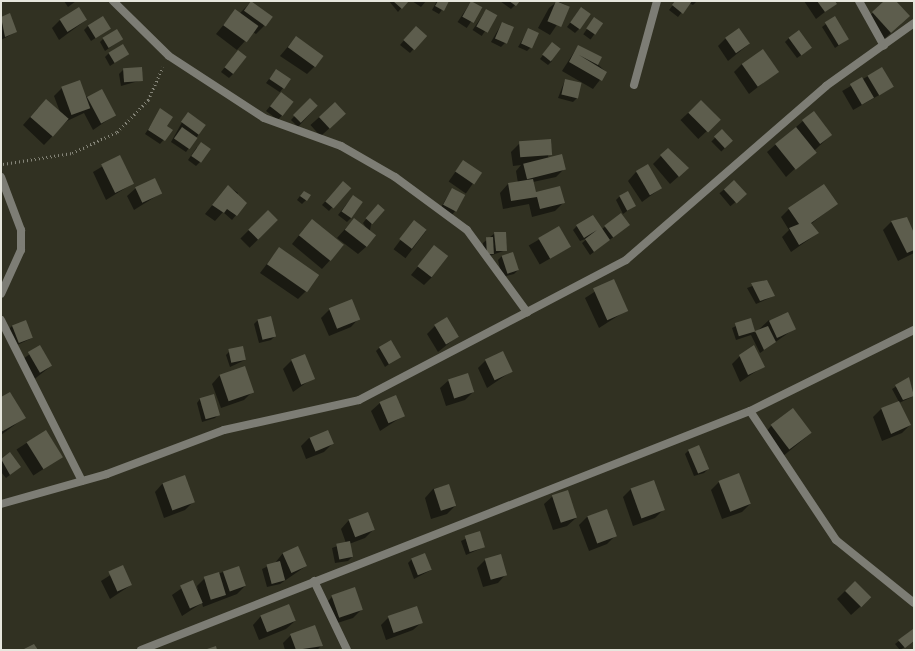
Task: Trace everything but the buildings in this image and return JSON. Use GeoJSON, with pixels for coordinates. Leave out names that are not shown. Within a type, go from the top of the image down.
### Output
{"type":"FeatureCollection","features":[{"type":"Feature","properties":{"kind":"street"},"geometry":{"type":"LineString","coordinates":[[113,1],[169,56],[264,118],[341,146],[395,177],[467,230],[527,312]]}},
{"type":"Feature","properties":{"kind":"street"},"geometry":{"type":"LineString","coordinates":[[634,85],[657,1]]}},
{"type":"Feature","properties":{"kind":"street"},"geometry":{"type":"LineString","coordinates":[[859,1],[884,46]]}},
{"type":"Feature","properties":{"kind":"street"},"geometry":{"type":"LineString","coordinates":[[1,504],[82,481],[224,430],[359,400],[626,260],[826,86],[884,46],[914,22]]}},
{"type":"Feature","properties":{"kind":"street"},"geometry":{"type":"LineString","coordinates":[[1,177],[21,230],[21,243],[1,294]]}},
{"type":"Feature","properties":{"kind":"street"},"geometry":{"type":"LineString","coordinates":[[1,320],[82,481]]}},
{"type":"Feature","properties":{"kind":"street"},"geometry":{"type":"LineString","coordinates":[[141,650],[750,411],[914,330]]}},
{"type":"Feature","properties":{"kind":"street"},"geometry":{"type":"LineString","coordinates":[[750,411],[836,540],[914,603]]}},
{"type":"Feature","properties":{"kind":"street"},"geometry":{"type":"LineString","coordinates":[[314,581],[346,650]]}},
{"type":"Feature","properties":{"kind":"path"},"geometry":{"type":"LineString","coordinates":[[1,165],[72,153],[117,132],[148,100],[169,56]]}}]}
